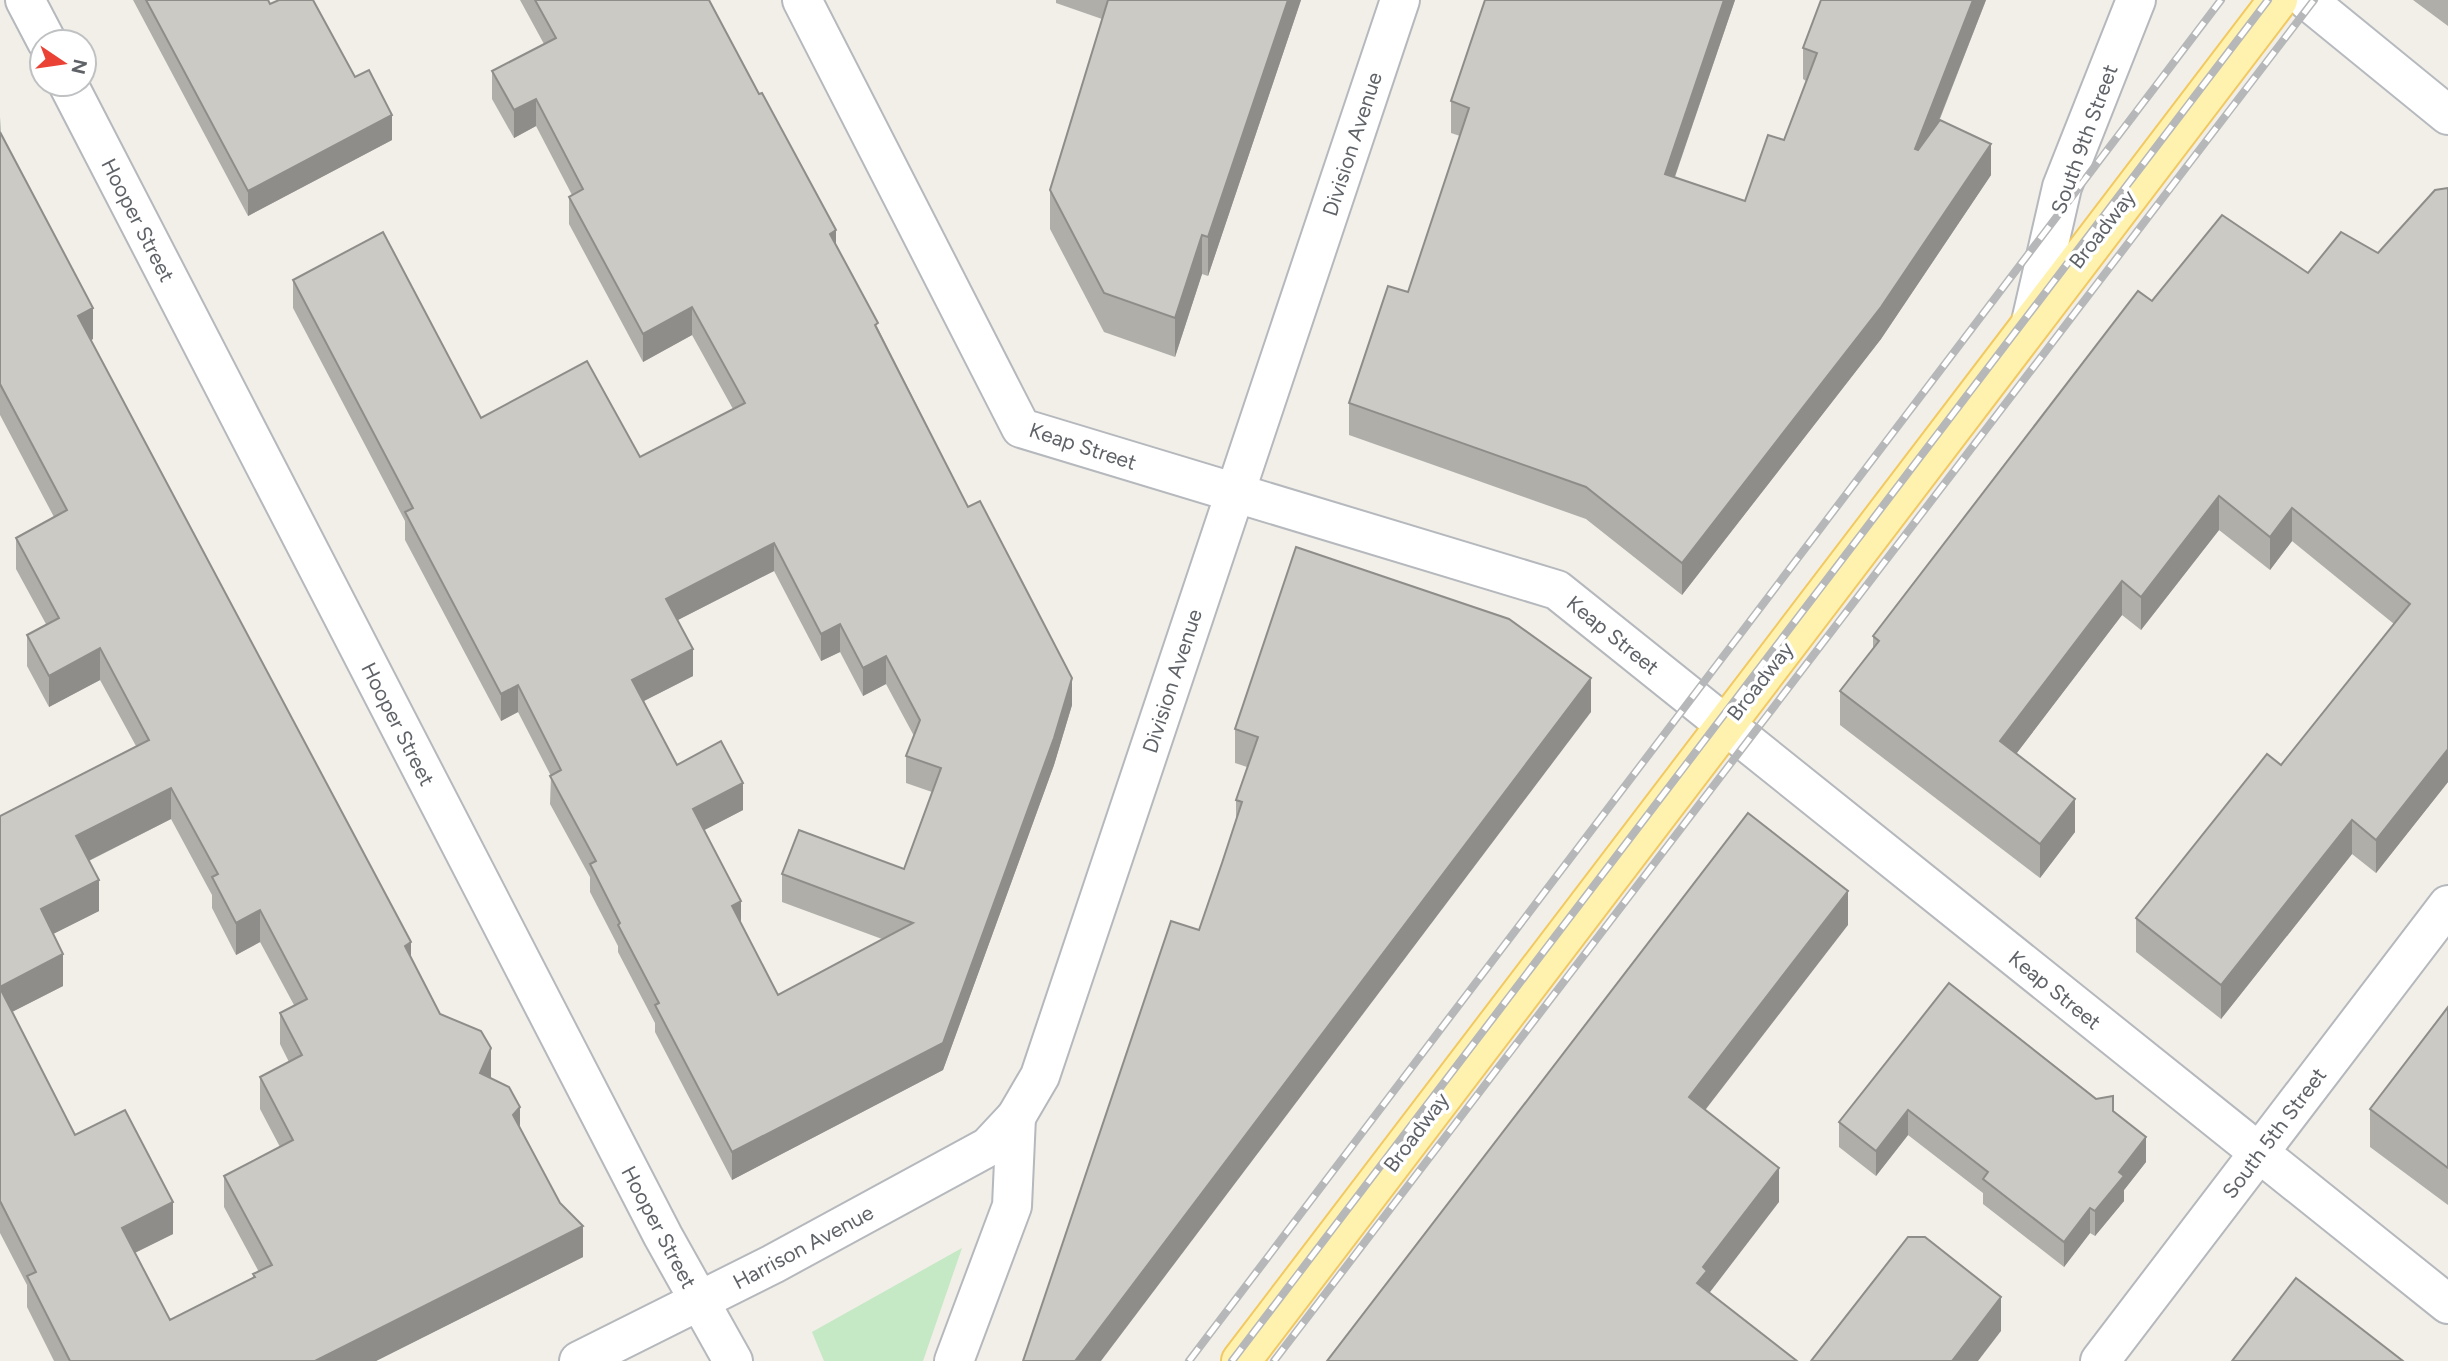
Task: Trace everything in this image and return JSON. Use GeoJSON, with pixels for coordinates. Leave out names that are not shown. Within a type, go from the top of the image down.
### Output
{"type":"FeatureCollection","features":[{"type":"Feature","properties":{"kind":"main road","name":"Broadway"},"geometry":{"type":"LineString","coordinates":[[1241,1361],[2278,0]]}},
{"type":"Feature","properties":{"kind":"street"},"geometry":{"type":"LineString","coordinates":[[25,0],[40,28]]}},
{"type":"Feature","properties":{"kind":"street","name":"Keap Street"},"geometry":{"type":"LineString","coordinates":[[802,0],[1021,428],[1557,590],[2448,1304]]}},
{"type":"Feature","properties":{"kind":"street","name":"Division Avenue"},"geometry":{"type":"LineString","coordinates":[[954,1361],[1012,1206],[1016,1117],[1040,1076],[1400,0]]}},
{"type":"Feature","properties":{"kind":"street","name":"South 9th Street"},"geometry":{"type":"LineString","coordinates":[[2031,322],[2062,187],[2136,0]]}},
{"type":"Feature","properties":{"kind":"street"},"geometry":{"type":"LineString","coordinates":[[2306,0],[2448,115]]}},
{"type":"Feature","properties":{"kind":"street","name":"Hooper Street"},"geometry":{"type":"LineString","coordinates":[[75,98],[656,1223],[733,1361]]}},
{"type":"Feature","properties":{"kind":"street","name":"South 5th Street"},"geometry":{"type":"LineString","coordinates":[[2100,1361],[2448,905]]}},
{"type":"Feature","properties":{"kind":"street","name":"Harrison Avenue"},"geometry":{"type":"LineString","coordinates":[[579,1361],[773,1264],[988,1147],[1016,1117]]}},
{"type":"Feature","properties":{"kind":"green space"},"geometry":{"type":"Polygon","coordinates":[[[962,1248],[923,1361],[824,1361],[812,1332],[962,1248]]]}},
{"type":"Feature","properties":{"kind":"building"},"geometry":{"type":"Polygon","coordinates":[[[146,0],[268,0],[270,4],[279,0],[313,0],[355,77],[369,70],[392,115],[248,191],[146,0]]]}},
{"type":"Feature","properties":{"kind":"building"},"geometry":{"type":"Polygon","coordinates":[[[535,0],[709,0],[836,230],[830,234],[878,323],[875,325],[968,507],[980,501],[1072,678],[1054,738],[943,1043],[732,1152],[655,1005],[659,1003],[590,864],[596,861],[550,776],[561,770],[518,685],[501,694],[405,512],[413,508],[293,280],[383,232],[481,418],[587,361],[640,457],[745,403],[692,307],[643,334],[569,197],[583,189],[536,99],[514,110],[492,71],[556,38],[535,0]],[[774,543],[666,599],[693,649],[632,680],[677,765],[721,741],[743,783],[693,809],[741,901],[732,906],[778,995],[913,923],[782,874],[799,830],[904,869],[941,768],[906,756],[920,720],[886,656],[863,668],[840,624],[821,634],[774,543]]]}},
{"type":"Feature","properties":{"kind":"building"},"geometry":{"type":"Polygon","coordinates":[[[1108,0],[1288,0],[1208,237],[1202,235],[1175,318],[1104,293],[1050,190],[1108,0]]]}},
{"type":"Feature","properties":{"kind":"building"},"geometry":{"type":"Polygon","coordinates":[[[1485,0],[1724,0],[1665,174],[1745,201],[1768,135],[1784,140],[1817,53],[1803,48],[1821,0],[1973,0],[1915,149],[1918,150],[1940,120],[1991,144],[1881,307],[1682,563],[1586,487],[1349,403],[1388,286],[1408,292],[1469,108],[1451,101],[1485,0]]]}},
{"type":"Feature","properties":{"kind":"building"},"geometry":{"type":"Polygon","coordinates":[[[0,132],[93,308],[78,316],[411,942],[405,946],[440,1014],[481,1031],[491,1048],[480,1073],[509,1087],[520,1107],[513,1115],[560,1203],[583,1226],[315,1361],[70,1361],[27,1276],[36,1272],[0,1201],[0,988],[75,1135],[125,1110],[173,1202],[122,1228],[170,1320],[255,1277],[253,1274],[272,1265],[224,1176],[293,1140],[260,1077],[302,1055],[280,1013],[307,999],[260,910],[236,923],[212,877],[218,874],[171,788],[76,836],[99,880],[41,909],[63,954],[0,987],[0,816],[149,740],[100,648],[49,676],[27,635],[59,618],[16,538],[67,510],[0,384],[0,132]]]}},
{"type":"Feature","properties":{"kind":"building"},"geometry":{"type":"Polygon","coordinates":[[[2448,188],[2448,749],[2376,840],[2352,820],[2221,985],[2136,918],[2267,754],[2281,765],[2410,604],[2292,508],[2270,537],[2219,496],[2141,597],[2122,581],[2000,741],[2075,799],[2040,844],[1840,691],[1879,641],[1873,636],[2138,291],[2152,301],[2222,215],[2308,273],[2341,232],[2378,253],[2435,190],[2448,188]]]}},
{"type":"Feature","properties":{"kind":"building"},"geometry":{"type":"Polygon","coordinates":[[[1296,547],[1509,619],[1591,678],[1075,1361],[1023,1361],[1171,921],[1199,930],[1222,863],[1242,802],[1236,800],[1258,737],[1235,729],[1296,547]]]}},
{"type":"Feature","properties":{"kind":"building"},"geometry":{"type":"Polygon","coordinates":[[[1748,813],[1848,891],[1689,1097],[1779,1168],[1703,1267],[1707,1271],[1697,1283],[1797,1361],[1327,1361],[1748,813]]]}},
{"type":"Feature","properties":{"kind":"building"},"geometry":{"type":"Polygon","coordinates":[[[1949,983],[2096,1099],[2113,1096],[2113,1111],[2146,1137],[2119,1172],[2124,1176],[2095,1211],[2090,1208],[2064,1242],[1983,1179],[1988,1172],[1908,1110],[1876,1151],[1839,1122],[1949,983]]]}},
{"type":"Feature","properties":{"kind":"building"},"geometry":{"type":"Polygon","coordinates":[[[2448,1007],[2448,1168],[2370,1109],[2448,1007]]]}},
{"type":"Feature","properties":{"kind":"building"},"geometry":{"type":"Polygon","coordinates":[[[1908,1237],[1925,1237],[2001,1297],[1952,1361],[1811,1361],[1908,1237]]]}},
{"type":"Feature","properties":{"kind":"building"},"geometry":{"type":"Polygon","coordinates":[[[2296,1278],[2403,1361],[2232,1361],[2296,1278]]]}},
{"type":"Feature","properties":{"kind":"railway"},"geometry":{"type":"LineString","coordinates":[[1189,1361],[2221,0]]}},
{"type":"Feature","properties":{"kind":"railway"},"geometry":{"type":"LineString","coordinates":[[1232,1361],[2268,0]]}},
{"type":"Feature","properties":{"kind":"railway"},"geometry":{"type":"LineString","coordinates":[[1274,1361],[2314,0]]}}]}
